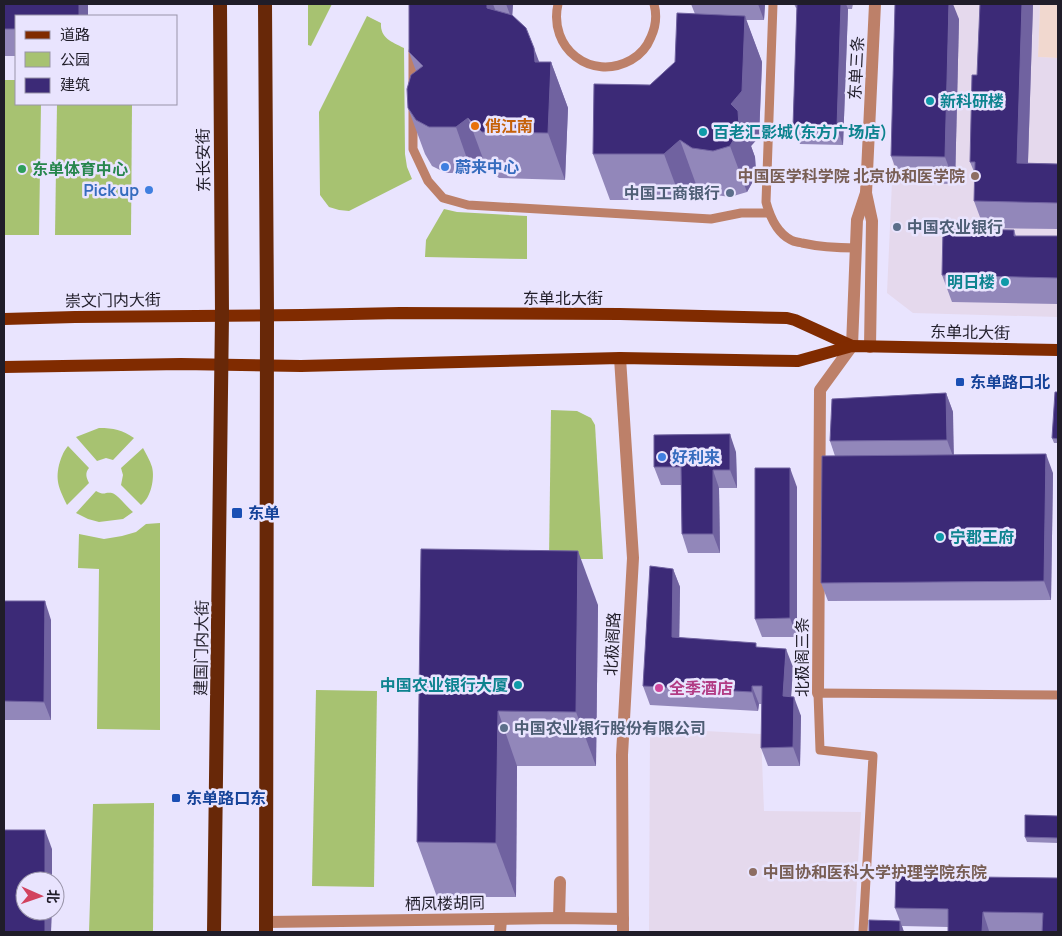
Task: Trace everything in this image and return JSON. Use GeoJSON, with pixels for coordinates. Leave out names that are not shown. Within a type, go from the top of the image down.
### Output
{"type":"FeatureCollection","features":[{"type":"Feature","properties":{"kind":"highway","name":"东长安街"},"geometry":{"type":"LineString","coordinates":[[220,4],[222,364]]}},
{"type":"Feature","properties":{"kind":"highway"},"geometry":{"type":"LineString","coordinates":[[265,4],[268,315],[266,927]]}},
{"type":"Feature","properties":{"kind":"highway","name":"建国门内大街"},"geometry":{"type":"LineString","coordinates":[[214,932],[222,364]]}},
{"type":"Feature","properties":{"kind":"main road","name":"东单北大街"},"geometry":{"type":"LineString","coordinates":[[222,315],[400,313],[620,314],[787,318],[852,346]]}},
{"type":"Feature","properties":{"kind":"main road","name":"崇文门内大街"},"geometry":{"type":"LineString","coordinates":[[4,319],[222,315]]}},
{"type":"Feature","properties":{"kind":"main road","name":"东单北大街"},"geometry":{"type":"LineString","coordinates":[[222,364],[301,366],[620,358],[798,361],[852,346],[1058,350]]}},
{"type":"Feature","properties":{"kind":"main road"},"geometry":{"type":"LineString","coordinates":[[4,367],[222,364]]}},
{"type":"Feature","properties":{"kind":"street","name":"东单三条"},"geometry":{"type":"LineString","coordinates":[[870,347],[872,221],[866,193],[875,4]]}},
{"type":"Feature","properties":{"kind":"street","name":"东单三条"},"geometry":{"type":"LineString","coordinates":[[852,346],[857,220],[866,193]]}},
{"type":"Feature","properties":{"kind":"street","name":"北极阁三条"},"geometry":{"type":"LineString","coordinates":[[818,692],[820,390],[852,346]]}},
{"type":"Feature","properties":{"kind":"street","name":"北极阁路"},"geometry":{"type":"LineString","coordinates":[[620,358],[633,558],[622,755],[623,932]]}},
{"type":"Feature","properties":{"kind":"street"},"geometry":{"type":"LineString","coordinates":[[559,918],[560,882]]}},
{"type":"Feature","properties":{"kind":"street","name":"栖凤楼胡同"},"geometry":{"type":"LineString","coordinates":[[266,927],[501,919],[623,918]]}},
{"type":"Feature","properties":{"kind":"street"},"geometry":{"type":"LineString","coordinates":[[500,932],[501,919]]}},
{"type":"Feature","properties":{"kind":"lane"},"geometry":{"type":"LineString","coordinates":[[558,4],[555,14],[557,31],[564,45],[575,57],[590,65],[606,68],[622,65],[637,56],[649,44],[655,28],[656,11],[654,4]]}},
{"type":"Feature","properties":{"kind":"lane"},"geometry":{"type":"LineString","coordinates":[[773,4],[766,202],[769,213],[778,230],[791,241],[818,246],[856,248]]}},
{"type":"Feature","properties":{"kind":"lane"},"geometry":{"type":"LineString","coordinates":[[413,42],[413,149],[428,180],[443,198],[468,206],[711,219],[741,213],[769,213]]}},
{"type":"Feature","properties":{"kind":"lane"},"geometry":{"type":"LineString","coordinates":[[818,692],[1058,695]]}},
{"type":"Feature","properties":{"kind":"lane","name":"北极阁三条"},"geometry":{"type":"LineString","coordinates":[[818,692],[820,750],[873,756],[863,932]]}},
{"type":"Feature","properties":{"kind":"shaded area","name":"中国医学科学院 北京协和医学院"},"geometry":{"type":"Polygon","coordinates":[[[900,4],[1040,4],[1038,57],[1058,58],[1058,317],[913,313],[887,293],[900,4]]]}},
{"type":"Feature","properties":{"kind":"shaded area"},"geometry":{"type":"Polygon","coordinates":[[[1040,4],[1058,4],[1058,58],[1038,57],[1040,4]]]}},
{"type":"Feature","properties":{"kind":"shaded area","name":"中国协和医科大学护理学院东院"},"geometry":{"type":"Polygon","coordinates":[[[650,728],[761,734],[764,811],[861,812],[854,932],[649,932],[650,728]]]}},
{"type":"Feature","properties":{"kind":"green space"},"geometry":{"type":"Polygon","coordinates":[[[308,4],[332,4],[311,46],[308,45],[308,4]]]}},
{"type":"Feature","properties":{"kind":"green space"},"geometry":{"type":"Polygon","coordinates":[[[367,16],[381,23],[382,32],[385,36],[404,48],[405,154],[407,167],[412,179],[349,211],[339,210],[329,207],[320,195],[319,112],[367,16]]]}},
{"type":"Feature","properties":{"kind":"green space","name":"东单体育中心"},"geometry":{"type":"Polygon","coordinates":[[[4,80],[15,80],[15,105],[41,105],[39,235],[4,235],[4,80]]]}},
{"type":"Feature","properties":{"kind":"green space"},"geometry":{"type":"Polygon","coordinates":[[[57,105],[132,105],[131,235],[55,235],[57,105]]]}},
{"type":"Feature","properties":{"kind":"green space"},"geometry":{"type":"Polygon","coordinates":[[[444,209],[457,212],[527,216],[527,259],[425,257],[426,240],[444,209]]]}},
{"type":"Feature","properties":{"kind":"green space"},"geometry":{"type":"Polygon","coordinates":[[[551,410],[577,411],[591,418],[595,425],[603,559],[549,559],[551,410]]]}},
{"type":"Feature","properties":{"kind":"green space"},"geometry":{"type":"Polygon","coordinates":[[[99,428],[118,430],[134,438],[113,460],[106,458],[97,461],[76,437],[99,428]]]}},
{"type":"Feature","properties":{"kind":"green space"},"geometry":{"type":"Polygon","coordinates":[[[68,446],[89,468],[86,475],[89,483],[67,505],[60,490],[58,471],[63,453],[68,446]]]}},
{"type":"Feature","properties":{"kind":"green space"},"geometry":{"type":"Polygon","coordinates":[[[143,448],[151,464],[153,477],[150,493],[141,505],[121,485],[123,475],[121,468],[143,448]]]}},
{"type":"Feature","properties":{"kind":"green space"},"geometry":{"type":"Polygon","coordinates":[[[96,491],[103,494],[114,494],[133,512],[123,519],[99,522],[76,513],[96,491]]]}},
{"type":"Feature","properties":{"kind":"green space"},"geometry":{"type":"Polygon","coordinates":[[[160,523],[160,730],[97,729],[99,569],[78,568],[79,534],[104,539],[136,532],[146,524],[160,523]]]}},
{"type":"Feature","properties":{"kind":"green space"},"geometry":{"type":"Polygon","coordinates":[[[316,690],[377,691],[374,887],[312,886],[316,690]]]}},
{"type":"Feature","properties":{"kind":"green space"},"geometry":{"type":"Polygon","coordinates":[[[154,803],[153,932],[89,932],[93,804],[154,803]]]}},
{"type":"Feature","properties":{"kind":"building"},"geometry":{"type":"Polygon","coordinates":[[[4,4],[79,4],[79,15],[15,15],[15,29],[4,29],[4,4]]]}},
{"type":"Feature","properties":{"kind":"building"},"geometry":{"type":"Polygon","coordinates":[[[409,4],[487,4],[487,8],[512,15],[526,28],[534,48],[535,62],[551,62],[548,133],[482,132],[468,118],[456,127],[429,127],[416,120],[408,108],[407,89],[411,75],[423,66],[409,52],[409,4]]]}},
{"type":"Feature","properties":{"kind":"building"},"geometry":{"type":"Polygon","coordinates":[[[797,4],[841,4],[837,127],[793,126],[797,4]]]}},
{"type":"Feature","properties":{"kind":"building","name":"新科研楼"},"geometry":{"type":"Polygon","coordinates":[[[895,4],[949,4],[945,157],[891,156],[895,4]]]}},
{"type":"Feature","properties":{"kind":"building"},"geometry":{"type":"Polygon","coordinates":[[[980,4],[1022,4],[1017,163],[1058,164],[1058,203],[974,201],[975,162],[970,162],[972,75],[977,75],[980,4]]]}},
{"type":"Feature","properties":{"kind":"building"},"geometry":{"type":"Polygon","coordinates":[[[677,13],[745,16],[742,91],[731,104],[738,111],[739,126],[730,146],[713,151],[692,148],[680,140],[664,154],[593,154],[594,84],[650,85],[675,62],[677,13]]]}},
{"type":"Feature","properties":{"kind":"building"},"geometry":{"type":"Polygon","coordinates":[[[943,229],[1014,230],[1014,236],[1058,236],[1058,278],[942,275],[943,229]]]}},
{"type":"Feature","properties":{"kind":"building"},"geometry":{"type":"Polygon","coordinates":[[[1055,392],[1058,392],[1058,439],[1052,438],[1055,392]]]}},
{"type":"Feature","properties":{"kind":"building"},"geometry":{"type":"Polygon","coordinates":[[[946,393],[947,440],[830,441],[832,399],[946,393]]]}},
{"type":"Feature","properties":{"kind":"building"},"geometry":{"type":"Polygon","coordinates":[[[730,434],[730,470],[713,470],[713,534],[682,534],[681,467],[654,467],[654,435],[730,434]]]}},
{"type":"Feature","properties":{"kind":"building","name":"宁郡王府"},"geometry":{"type":"Polygon","coordinates":[[[1046,454],[1044,581],[821,583],[822,456],[1046,454]]]}},
{"type":"Feature","properties":{"kind":"building"},"geometry":{"type":"Polygon","coordinates":[[[755,468],[790,468],[790,618],[755,619],[755,468]]]}},
{"type":"Feature","properties":{"kind":"building","name":"中国农业银行大厦"},"geometry":{"type":"Polygon","coordinates":[[[421,549],[578,551],[576,712],[498,711],[496,843],[417,842],[421,549]]]}},
{"type":"Feature","properties":{"kind":"building"},"geometry":{"type":"Polygon","coordinates":[[[650,566],[673,569],[672,637],[756,643],[756,647],[786,649],[783,696],[794,697],[793,747],[761,748],[762,686],[752,686],[752,692],[643,686],[650,566]]]}},
{"type":"Feature","properties":{"kind":"building"},"geometry":{"type":"Polygon","coordinates":[[[4,601],[45,601],[44,702],[4,701],[4,601]]]}},
{"type":"Feature","properties":{"kind":"building"},"geometry":{"type":"Polygon","coordinates":[[[1025,815],[1058,816],[1058,838],[1025,837],[1025,815]]]}},
{"type":"Feature","properties":{"kind":"building"},"geometry":{"type":"Polygon","coordinates":[[[4,830],[45,830],[45,871],[15,871],[15,921],[45,921],[45,932],[4,932],[4,830]]]}},
{"type":"Feature","properties":{"kind":"building"},"geometry":{"type":"Polygon","coordinates":[[[896,876],[1058,878],[1058,932],[1042,932],[1043,913],[983,912],[982,932],[948,932],[948,909],[895,908],[896,876]]]}},
{"type":"Feature","properties":{"kind":"building"},"geometry":{"type":"Polygon","coordinates":[[[869,920],[900,921],[900,932],[869,932],[869,920]]]}},
{"type":"Feature","properties":{"kind":"place","name":"新科研楼"},"geometry":{"type":"Point","coordinates":[930,101]}},
{"type":"Feature","properties":{"kind":"place","name":"俏江南"},"geometry":{"type":"Point","coordinates":[475,126]}},
{"type":"Feature","properties":{"kind":"place","name":"百老汇影城(东方广场店)"},"geometry":{"type":"Point","coordinates":[703,132]}},
{"type":"Feature","properties":{"kind":"place","name":"蔚来中心"},"geometry":{"type":"Point","coordinates":[445,167]}},
{"type":"Feature","properties":{"kind":"place","name":"东单体育中心"},"geometry":{"type":"Point","coordinates":[22,169]}},
{"type":"Feature","properties":{"kind":"place","name":"中国医学科学院 北京协和医学院"},"geometry":{"type":"Point","coordinates":[975,176]}},
{"type":"Feature","properties":{"kind":"place","name":"Pick up"},"geometry":{"type":"Point","coordinates":[149,190]}},
{"type":"Feature","properties":{"kind":"place","name":"中国工商银行"},"geometry":{"type":"Point","coordinates":[730,193]}},
{"type":"Feature","properties":{"kind":"place","name":"中国农业银行"},"geometry":{"type":"Point","coordinates":[897,227]}},
{"type":"Feature","properties":{"kind":"place","name":"明日楼"},"geometry":{"type":"Point","coordinates":[1005,282]}},
{"type":"Feature","properties":{"kind":"place","name":"东单路口北"},"geometry":{"type":"Point","coordinates":[960,382]}},
{"type":"Feature","properties":{"kind":"place","name":"好利来"},"geometry":{"type":"Point","coordinates":[662,457]}},
{"type":"Feature","properties":{"kind":"place","name":"东单"},"geometry":{"type":"Point","coordinates":[237,513]}},
{"type":"Feature","properties":{"kind":"place","name":"宁郡王府"},"geometry":{"type":"Point","coordinates":[940,537]}},
{"type":"Feature","properties":{"kind":"place","name":"中国农业银行大厦"},"geometry":{"type":"Point","coordinates":[518,685]}},
{"type":"Feature","properties":{"kind":"place","name":"全季酒店"},"geometry":{"type":"Point","coordinates":[659,688]}},
{"type":"Feature","properties":{"kind":"place","name":"中国农业银行股份有限公司"},"geometry":{"type":"Point","coordinates":[504,728]}},
{"type":"Feature","properties":{"kind":"place","name":"东单路口东"},"geometry":{"type":"Point","coordinates":[176,798]}},
{"type":"Feature","properties":{"kind":"place","name":"中国协和医科大学护理学院东院"},"geometry":{"type":"Point","coordinates":[753,872]}}]}
